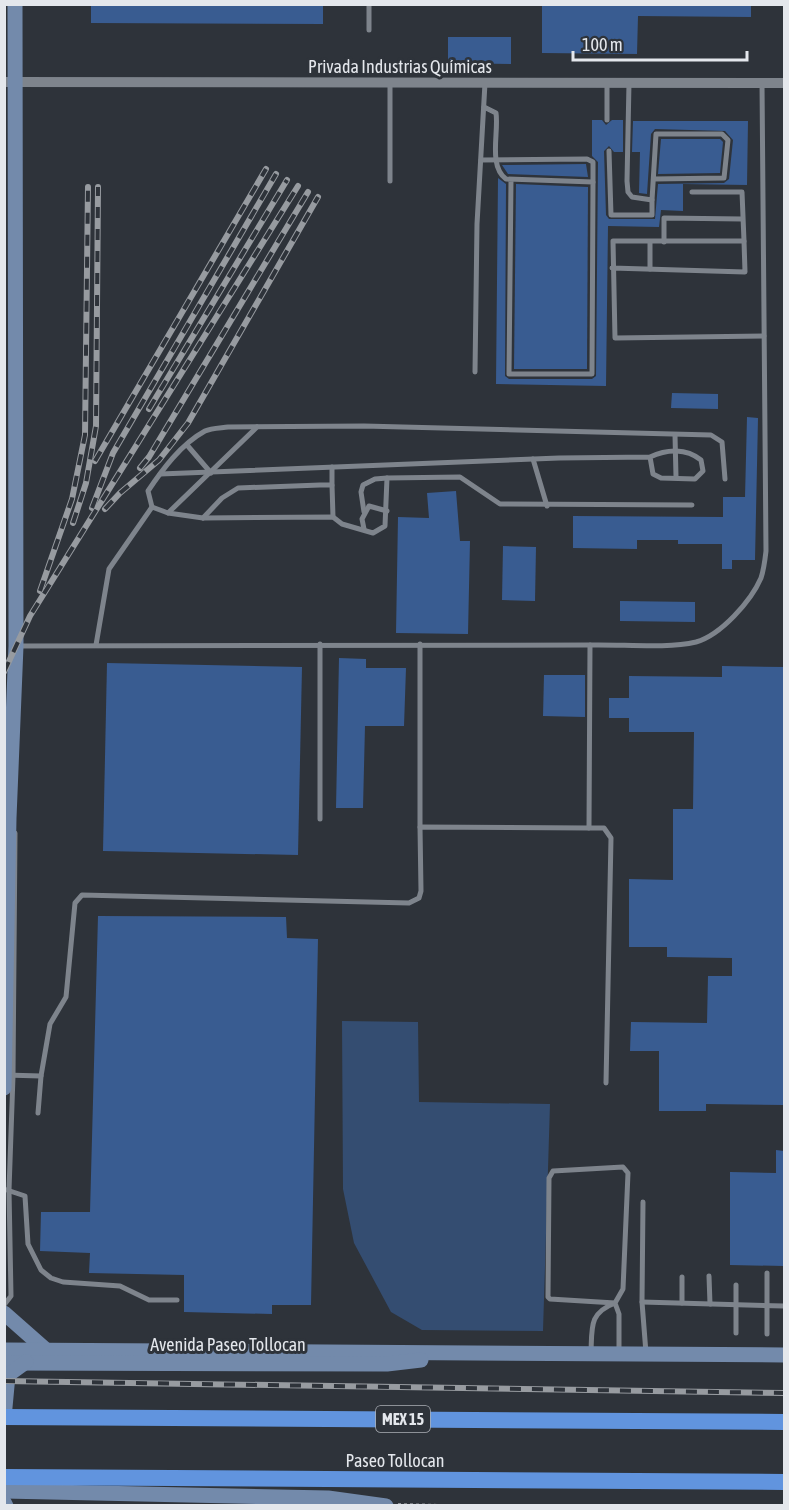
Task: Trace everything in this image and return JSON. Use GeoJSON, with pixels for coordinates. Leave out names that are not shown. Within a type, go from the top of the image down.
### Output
{"type":"FeatureCollection","features":[{"type":"Feature","properties":{"kind":"highway","name":"MEX 15"},"geometry":{"type":"LineString","coordinates":[[10,1417],[784,1422]]}},
{"type":"Feature","properties":{"kind":"highway","name":"Paseo Tollocan"},"geometry":{"type":"LineString","coordinates":[[4,1477],[24,1483],[784,1482]]}},
{"type":"Feature","properties":{"kind":"highway"},"geometry":{"type":"LineString","coordinates":[[751,1482],[784,1490]]}},
{"type":"Feature","properties":{"kind":"main road"},"geometry":{"type":"LineString","coordinates":[[7,1079],[7,818],[16,646],[10,82],[15,4]]}},
{"type":"Feature","properties":{"kind":"main road"},"geometry":{"type":"LineString","coordinates":[[4,1313],[46,1350],[8,1375],[10,1417]]}},
{"type":"Feature","properties":{"kind":"main road","name":"Avenida Paseo Tollocan"},"geometry":{"type":"LineString","coordinates":[[4,1350],[784,1355]]}},
{"type":"Feature","properties":{"kind":"main road","name":"Avenida Paseo Tollocan"},"geometry":{"type":"LineString","coordinates":[[4,1363],[387,1364],[450,1353]]}},
{"type":"Feature","properties":{"kind":"main road"},"geometry":{"type":"LineString","coordinates":[[4,1491],[24,1483],[328,1498],[384,1505]]}},
{"type":"Feature","properties":{"kind":"street","name":"Privada Industrias Químicas"},"geometry":{"type":"LineString","coordinates":[[10,82],[784,83]]}},
{"type":"Feature","properties":{"kind":"lane"},"geometry":{"type":"LineString","coordinates":[[369,4],[369,30]]}},
{"type":"Feature","properties":{"kind":"lane"},"geometry":{"type":"LineString","coordinates":[[390,83],[390,181]]}},
{"type":"Feature","properties":{"kind":"lane"},"geometry":{"type":"LineString","coordinates":[[475,372],[475,278],[485,83]]}},
{"type":"Feature","properties":{"kind":"lane"},"geometry":{"type":"LineString","coordinates":[[607,83],[607,120]]}},
{"type":"Feature","properties":{"kind":"lane"},"geometry":{"type":"LineString","coordinates":[[629,83],[628,192],[641,201],[652,200]]}},
{"type":"Feature","properties":{"kind":"lane"},"geometry":{"type":"LineString","coordinates":[[16,646],[679,644],[706,638],[731,617],[760,580],[766,550],[762,83]]}},
{"type":"Feature","properties":{"kind":"lane"},"geometry":{"type":"LineString","coordinates":[[484,107],[496,113],[500,175],[511,180],[593,183]]}},
{"type":"Feature","properties":{"kind":"lane"},"geometry":{"type":"LineString","coordinates":[[609,151],[611,215],[652,215],[656,134],[722,134],[728,140],[724,178],[654,178]]}},
{"type":"Feature","properties":{"kind":"lane"},"geometry":{"type":"LineString","coordinates":[[480,160],[586,159],[593,162],[592,374],[509,374],[511,180]]}},
{"type":"Feature","properties":{"kind":"lane"},"geometry":{"type":"LineString","coordinates":[[612,268],[745,272],[742,192],[692,192]]}},
{"type":"Feature","properties":{"kind":"lane"},"geometry":{"type":"LineString","coordinates":[[664,242],[664,218],[742,219]]}},
{"type":"Feature","properties":{"kind":"lane"},"geometry":{"type":"LineString","coordinates":[[744,242],[613,241],[615,338],[764,336]]}},
{"type":"Feature","properties":{"kind":"lane"},"geometry":{"type":"LineString","coordinates":[[650,242],[650,269]]}},
{"type":"Feature","properties":{"kind":"lane"},"geometry":{"type":"LineString","coordinates":[[96,645],[109,569],[152,507],[148,491],[160,474],[187,445],[206,430],[364,426],[711,435],[722,442],[725,479]]}},
{"type":"Feature","properties":{"kind":"lane"},"geometry":{"type":"LineString","coordinates":[[168,513],[257,427]]}},
{"type":"Feature","properties":{"kind":"lane"},"geometry":{"type":"LineString","coordinates":[[675,435],[676,477]]}},
{"type":"Feature","properties":{"kind":"lane"},"geometry":{"type":"LineString","coordinates":[[187,445],[211,473]]}},
{"type":"Feature","properties":{"kind":"lane"},"geometry":{"type":"LineString","coordinates":[[160,474],[533,459],[650,457],[659,453],[677,451],[692,452],[701,460],[703,471],[695,479],[661,478],[653,474],[650,457]]}},
{"type":"Feature","properties":{"kind":"lane"},"geometry":{"type":"LineString","coordinates":[[533,459],[547,506]]}},
{"type":"Feature","properties":{"kind":"lane"},"geometry":{"type":"LineString","coordinates":[[332,468],[333,517]]}},
{"type":"Feature","properties":{"kind":"lane"},"geometry":{"type":"LineString","coordinates":[[364,529],[361,492],[363,485],[375,479],[387,478],[460,477],[500,504],[547,506],[692,504]]}},
{"type":"Feature","properties":{"kind":"lane"},"geometry":{"type":"LineString","coordinates":[[152,507],[168,513],[203,518],[333,517],[342,524],[373,533],[385,526],[387,478]]}},
{"type":"Feature","properties":{"kind":"lane"},"geometry":{"type":"LineString","coordinates":[[203,518],[222,498],[238,488],[332,485]]}},
{"type":"Feature","properties":{"kind":"lane"},"geometry":{"type":"LineString","coordinates":[[364,512],[369,507],[375,506],[387,511]]}},
{"type":"Feature","properties":{"kind":"lane"},"geometry":{"type":"LineString","coordinates":[[320,644],[320,819]]}},
{"type":"Feature","properties":{"kind":"lane"},"geometry":{"type":"LineString","coordinates":[[38,1113],[41,1076],[50,1024],[66,997],[75,903],[79,897],[409,903],[419,898],[421,891],[420,644]]}},
{"type":"Feature","properties":{"kind":"lane"},"geometry":{"type":"LineString","coordinates":[[589,828],[590,645]]}},
{"type":"Feature","properties":{"kind":"lane"},"geometry":{"type":"LineString","coordinates":[[420,827],[604,828],[611,838],[606,1083]]}},
{"type":"Feature","properties":{"kind":"lane"},"geometry":{"type":"LineString","coordinates":[[4,1305],[11,1296],[7,1189],[7,1079],[41,1076]]}},
{"type":"Feature","properties":{"kind":"lane"},"geometry":{"type":"LineString","coordinates":[[591,1354],[594,1319],[603,1308],[615,1303],[624,1283],[627,1170],[623,1167],[551,1171],[549,1178],[548,1297],[550,1299],[615,1303]]}},
{"type":"Feature","properties":{"kind":"lane"},"geometry":{"type":"LineString","coordinates":[[7,1189],[25,1196],[28,1244],[41,1270],[51,1278],[63,1282],[120,1287],[149,1300],[177,1300]]}},
{"type":"Feature","properties":{"kind":"lane"},"geometry":{"type":"LineString","coordinates":[[643,1202],[642,1302],[646,1354]]}},
{"type":"Feature","properties":{"kind":"lane"},"geometry":{"type":"LineString","coordinates":[[767,1274],[767,1334]]}},
{"type":"Feature","properties":{"kind":"lane"},"geometry":{"type":"LineString","coordinates":[[709,1276],[710,1304]]}},
{"type":"Feature","properties":{"kind":"lane"},"geometry":{"type":"LineString","coordinates":[[682,1277],[682,1303]]}},
{"type":"Feature","properties":{"kind":"lane"},"geometry":{"type":"LineString","coordinates":[[736,1285],[736,1333]]}},
{"type":"Feature","properties":{"kind":"lane"},"geometry":{"type":"LineString","coordinates":[[642,1302],[784,1306]]}},
{"type":"Feature","properties":{"kind":"lane"},"geometry":{"type":"LineString","coordinates":[[615,1303],[620,1314],[619,1354]]}},
{"type":"Feature","properties":{"kind":"path"},"geometry":{"type":"LineString","coordinates":[[384,1505],[487,1506]]}},
{"type":"Feature","properties":{"kind":"shaded area"},"geometry":{"type":"Polygon","coordinates":[[[342,1021],[418,1022],[419,1102],[550,1104],[543,1331],[422,1330],[391,1312],[354,1243],[343,1189],[342,1021]]]}},
{"type":"Feature","properties":{"kind":"building"},"geometry":{"type":"Polygon","coordinates":[[[91,4],[323,4],[323,24],[91,23],[91,4]]]}},
{"type":"Feature","properties":{"kind":"building"},"geometry":{"type":"Polygon","coordinates":[[[542,4],[751,4],[751,17],[638,16],[637,54],[542,53],[542,4]]]}},
{"type":"Feature","properties":{"kind":"building"},"geometry":{"type":"Polygon","coordinates":[[[448,37],[511,37],[511,64],[448,63],[448,37]]]}},
{"type":"Feature","properties":{"kind":"building"},"geometry":{"type":"Polygon","coordinates":[[[592,120],[602,120],[606,125],[612,120],[623,120],[623,152],[614,152],[609,146],[604,151],[606,215],[609,219],[655,219],[658,184],[724,183],[729,179],[733,140],[725,131],[655,129],[651,134],[647,194],[639,193],[640,152],[632,152],[633,121],[748,121],[747,185],[683,184],[683,211],[661,210],[659,227],[608,226],[606,386],[496,384],[498,178],[506,184],[505,376],[509,379],[592,379],[596,376],[598,162],[592,156],[592,120]]]}},
{"type":"Feature","properties":{"kind":"building"},"geometry":{"type":"Polygon","coordinates":[[[661,139],[720,139],[723,142],[720,173],[658,174],[661,139]]]}},
{"type":"Feature","properties":{"kind":"building"},"geometry":{"type":"Polygon","coordinates":[[[586,164],[588,177],[508,174],[502,165],[586,164]]]}},
{"type":"Feature","properties":{"kind":"building"},"geometry":{"type":"Polygon","coordinates":[[[516,184],[588,187],[587,369],[514,369],[516,184]]]}},
{"type":"Feature","properties":{"kind":"building"},"geometry":{"type":"Polygon","coordinates":[[[672,393],[718,394],[718,409],[671,408],[672,393]]]}},
{"type":"Feature","properties":{"kind":"building"},"geometry":{"type":"Polygon","coordinates":[[[747,417],[758,418],[755,560],[732,560],[732,569],[722,569],[722,544],[678,544],[678,540],[637,540],[637,549],[573,548],[573,516],[723,517],[723,497],[745,497],[747,417]]]}},
{"type":"Feature","properties":{"kind":"building"},"geometry":{"type":"Polygon","coordinates":[[[456,491],[460,541],[470,541],[468,634],[396,633],[398,517],[429,518],[427,493],[456,491]]]}},
{"type":"Feature","properties":{"kind":"building"},"geometry":{"type":"Polygon","coordinates":[[[503,546],[536,547],[535,601],[502,600],[503,546]]]}},
{"type":"Feature","properties":{"kind":"building"},"geometry":{"type":"Polygon","coordinates":[[[620,601],[695,602],[695,622],[620,621],[620,601]]]}},
{"type":"Feature","properties":{"kind":"building"},"geometry":{"type":"Polygon","coordinates":[[[339,658],[366,659],[366,668],[406,668],[404,726],[365,726],[363,808],[336,808],[339,658]]]}},
{"type":"Feature","properties":{"kind":"building"},"geometry":{"type":"Polygon","coordinates":[[[107,663],[302,667],[298,855],[103,851],[107,663]]]}},
{"type":"Feature","properties":{"kind":"building"},"geometry":{"type":"Polygon","coordinates":[[[722,666],[784,667],[784,1105],[706,1104],[706,1111],[659,1111],[659,1051],[630,1051],[631,1022],[707,1023],[708,976],[732,976],[732,958],[667,957],[667,947],[629,947],[629,879],[673,880],[673,809],[693,809],[694,732],[629,732],[629,718],[609,718],[609,698],[629,698],[629,676],[722,677],[722,666]]]}},
{"type":"Feature","properties":{"kind":"building"},"geometry":{"type":"Polygon","coordinates":[[[544,675],[585,675],[585,717],[543,716],[544,675]]]}},
{"type":"Feature","properties":{"kind":"building"},"geometry":{"type":"Polygon","coordinates":[[[98,916],[286,917],[287,938],[318,939],[311,1305],[272,1305],[272,1314],[184,1312],[184,1275],[89,1273],[90,1253],[40,1251],[41,1212],[90,1212],[98,916]]]}},
{"type":"Feature","properties":{"kind":"building"},"geometry":{"type":"Polygon","coordinates":[[[776,1150],[784,1151],[784,1266],[730,1265],[730,1172],[776,1173],[776,1150]]]}},
{"type":"Feature","properties":{"kind":"railway"},"geometry":{"type":"LineString","coordinates":[[95,461],[266,169]]}},
{"type":"Feature","properties":{"kind":"railway"},"geometry":{"type":"LineString","coordinates":[[92,508],[113,453],[276,174]]}},
{"type":"Feature","properties":{"kind":"railway"},"geometry":{"type":"LineString","coordinates":[[149,409],[287,180]]}},
{"type":"Feature","properties":{"kind":"railway"},"geometry":{"type":"LineString","coordinates":[[4,672],[30,616],[298,186]]}},
{"type":"Feature","properties":{"kind":"railway"},"geometry":{"type":"LineString","coordinates":[[40,591],[72,499],[85,435],[88,187]]}},
{"type":"Feature","properties":{"kind":"railway"},"geometry":{"type":"LineString","coordinates":[[73,523],[86,483],[96,426],[98,187]]}},
{"type":"Feature","properties":{"kind":"railway"},"geometry":{"type":"LineString","coordinates":[[140,468],[149,457],[308,192]]}},
{"type":"Feature","properties":{"kind":"railway"},"geometry":{"type":"LineString","coordinates":[[105,509],[159,460],[188,423],[318,197]]}},
{"type":"Feature","properties":{"kind":"railway"},"geometry":{"type":"LineString","coordinates":[[4,1381],[784,1393]]}}]}
